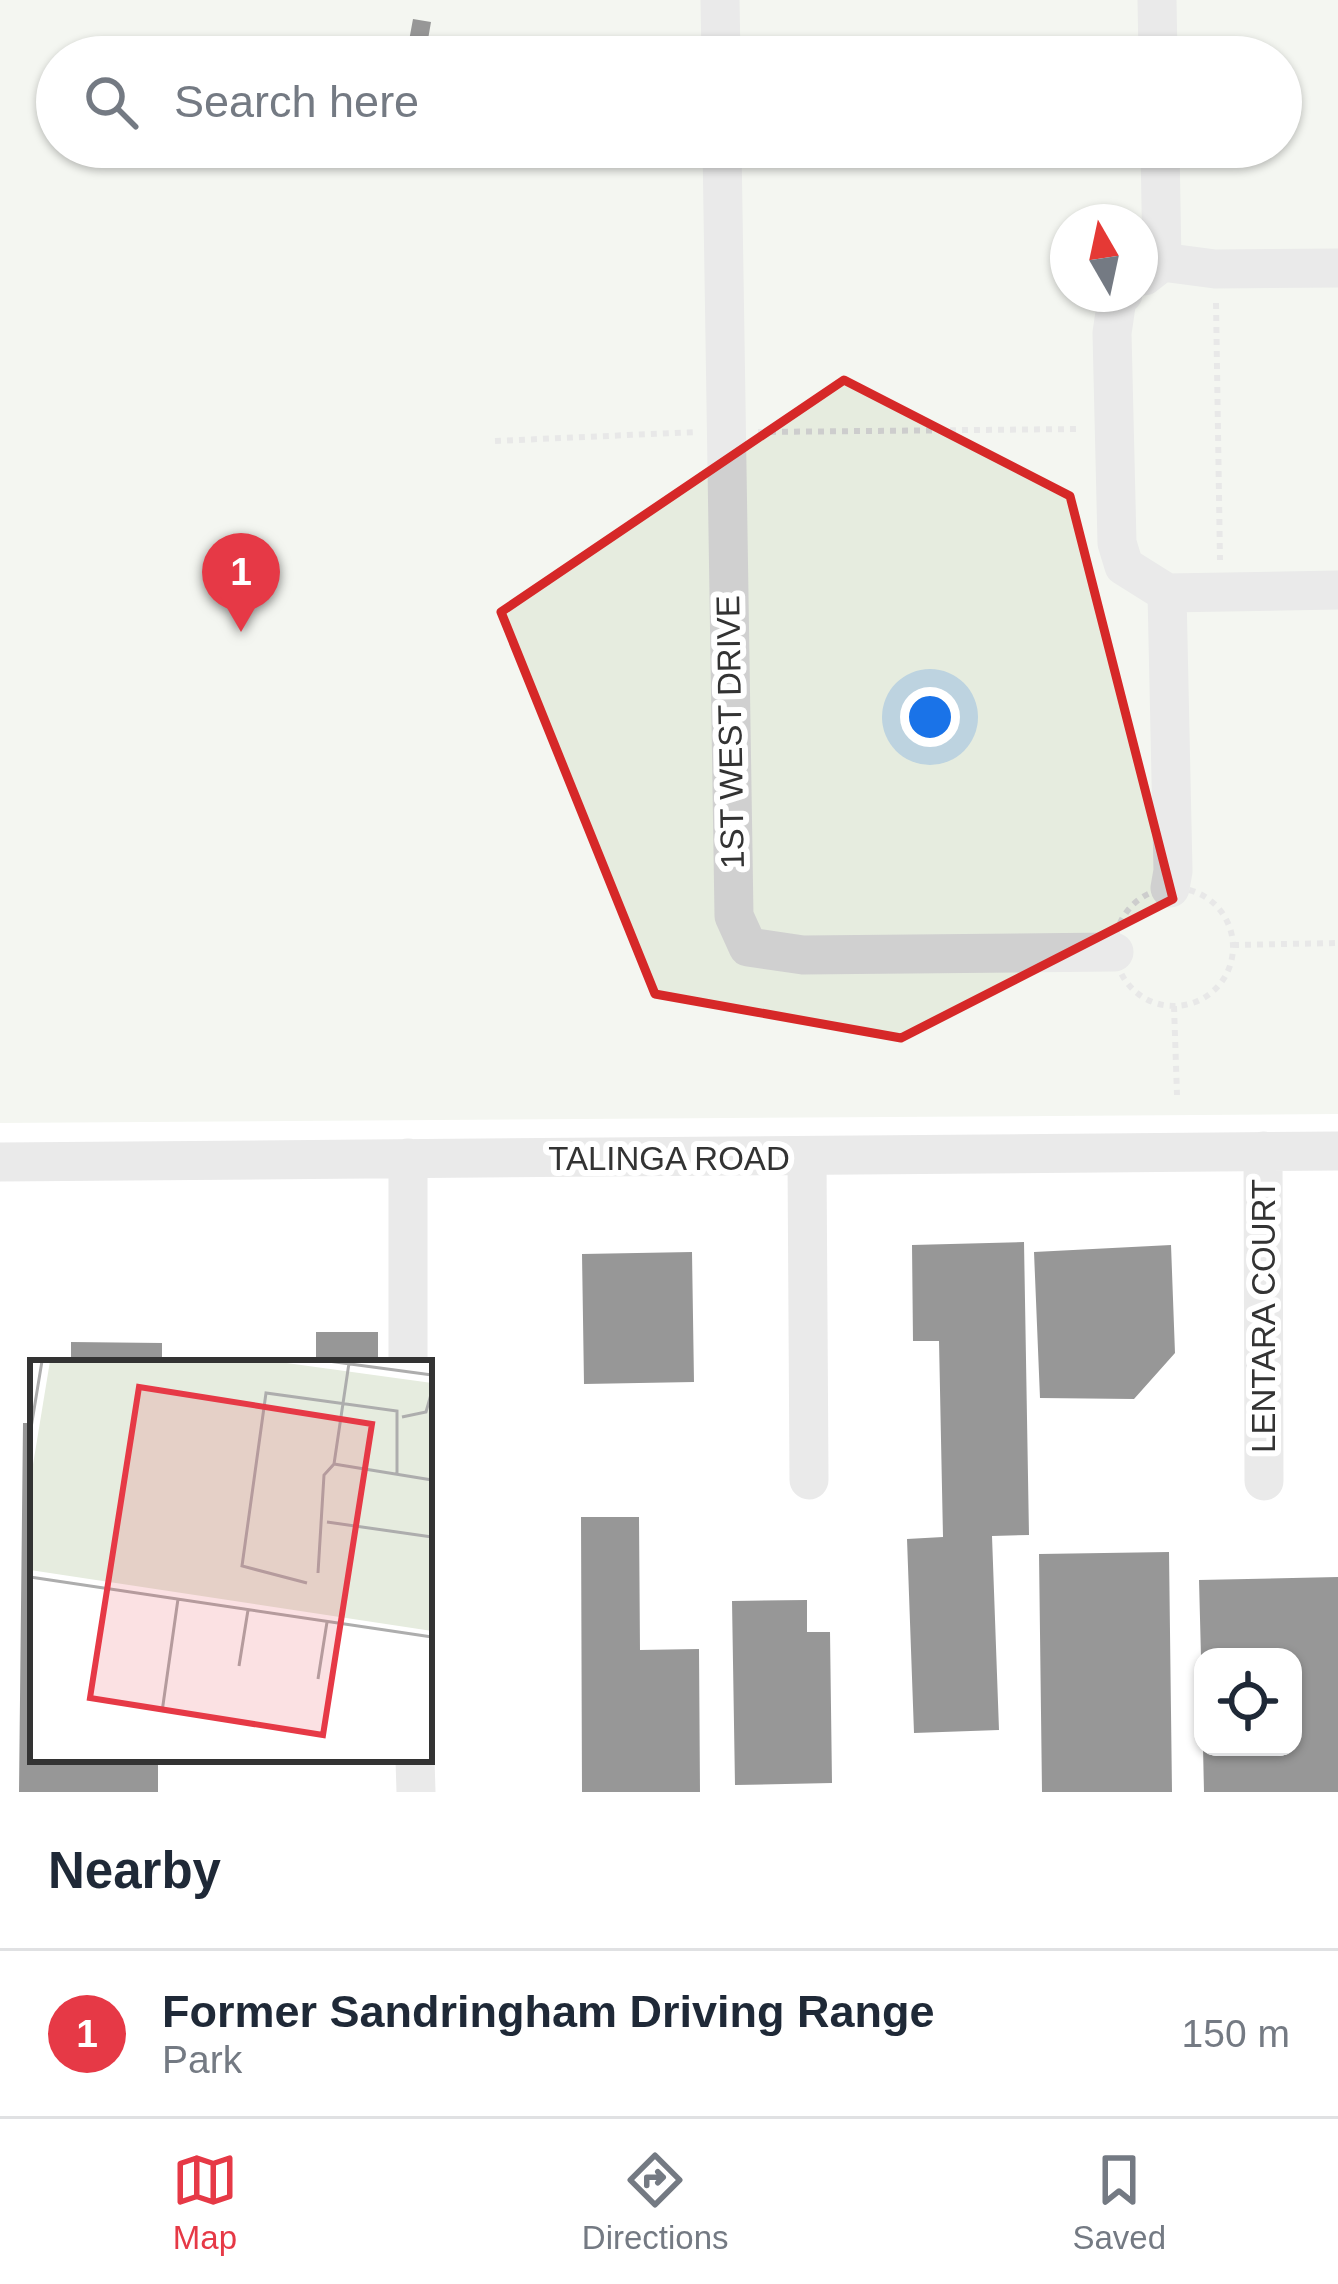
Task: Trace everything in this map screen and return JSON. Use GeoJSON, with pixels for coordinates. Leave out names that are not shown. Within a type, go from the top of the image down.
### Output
{"type":"FeatureCollection","features":[{"type":"Feature","properties":{"kind":"street"},"geometry":{"type":"LineString","coordinates":[[720,0],[721,36]]}},
{"type":"Feature","properties":{"kind":"street"},"geometry":{"type":"LineString","coordinates":[[1157,0],[1158,36]]}},
{"type":"Feature","properties":{"kind":"street","name":"1ST WEST DRIVE"},"geometry":{"type":"LineString","coordinates":[[722,168],[734,916],[748,947],[803,955],[1114,952]]}},
{"type":"Feature","properties":{"kind":"street"},"geometry":{"type":"LineString","coordinates":[[1156,204],[1158,168]]}},
{"type":"Feature","properties":{"kind":"street"},"geometry":{"type":"LineString","coordinates":[[1158,271],[1338,268]]}},
{"type":"Feature","properties":{"kind":"street"},"geometry":{"type":"LineString","coordinates":[[1115,312],[1117,543],[1124,566],[1167,593],[1338,590]]}},
{"type":"Feature","properties":{"kind":"street"},"geometry":{"type":"LineString","coordinates":[[1167,593],[1170,888]]}},
{"type":"Feature","properties":{"kind":"street","name":"TALINGA ROAD"},"geometry":{"type":"LineString","coordinates":[[0,1162],[1338,1150]]}},
{"type":"Feature","properties":{"kind":"street","name":"LENTARA COURT"},"geometry":{"type":"LineString","coordinates":[[1263,1151],[1264,1481]]}},
{"type":"Feature","properties":{"kind":"street"},"geometry":{"type":"LineString","coordinates":[[807,1157],[809,1480]]}},
{"type":"Feature","properties":{"kind":"street"},"geometry":{"type":"LineString","coordinates":[[407,1158],[408,1360]]}},
{"type":"Feature","properties":{"kind":"street"},"geometry":{"type":"LineString","coordinates":[[415,1762],[416,1792]]}},
{"type":"Feature","properties":{"kind":"path"},"geometry":{"type":"LineString","coordinates":[[1215,269],[1221,592]]}},
{"type":"Feature","properties":{"kind":"path"},"geometry":{"type":"LineString","coordinates":[[495,441],[725,432],[1114,429]]}},
{"type":"Feature","properties":{"kind":"path"},"geometry":{"type":"LineString","coordinates":[[1114,952],[1127,985],[1141,997],[1174,1006],[1192,1003],[1222,981],[1231,964],[1233,945],[1338,944]]}},
{"type":"Feature","properties":{"kind":"path"},"geometry":{"type":"LineString","coordinates":[[1174,1006],[1177,1095]]}},
{"type":"Feature","properties":{"kind":"highlighted area"},"geometry":{"type":"Polygon","coordinates":[[[844,380],[1070,496],[1173,899],[901,1038],[655,994],[501,612],[844,380]]]}},
{"type":"Feature","properties":{"kind":"shaded area"},"geometry":{"type":"Polygon","coordinates":[[[0,0],[1338,0],[1338,1114],[0,1123],[0,0]]]}},
{"type":"Feature","properties":{"kind":"building"},"geometry":{"type":"Polygon","coordinates":[[[413,19],[431,22],[429,36],[410,36],[413,19]]]}},
{"type":"Feature","properties":{"kind":"building"},"geometry":{"type":"Polygon","coordinates":[[[1024,1242],[1029,1535],[992,1536],[999,1730],[914,1733],[907,1539],[943,1537],[939,1341],[913,1341],[912,1245],[1024,1242]]]}},
{"type":"Feature","properties":{"kind":"building"},"geometry":{"type":"Polygon","coordinates":[[[1171,1245],[1175,1353],[1134,1399],[1040,1398],[1034,1252],[1171,1245]]]}},
{"type":"Feature","properties":{"kind":"building"},"geometry":{"type":"Polygon","coordinates":[[[692,1252],[694,1382],[584,1384],[582,1254],[692,1252]]]}},
{"type":"Feature","properties":{"kind":"building"},"geometry":{"type":"Polygon","coordinates":[[[316,1332],[378,1332],[378,1360],[316,1360],[316,1332]]]}},
{"type":"Feature","properties":{"kind":"building"},"geometry":{"type":"Polygon","coordinates":[[[71,1342],[162,1343],[162,1360],[71,1360],[71,1342]]]}},
{"type":"Feature","properties":{"kind":"building"},"geometry":{"type":"Polygon","coordinates":[[[23,1423],[30,1423],[30,1762],[158,1762],[158,1792],[19,1792],[23,1423]]]}},
{"type":"Feature","properties":{"kind":"building"},"geometry":{"type":"Polygon","coordinates":[[[581,1517],[639,1517],[640,1650],[699,1649],[700,1792],[582,1792],[581,1517]]]}},
{"type":"Feature","properties":{"kind":"building"},"geometry":{"type":"Polygon","coordinates":[[[1169,1552],[1172,1792],[1042,1792],[1039,1554],[1169,1552]]]}},
{"type":"Feature","properties":{"kind":"building"},"geometry":{"type":"Polygon","coordinates":[[[1338,1577],[1338,1792],[1204,1792],[1203,1756],[1302,1756],[1302,1648],[1201,1648],[1199,1580],[1338,1577]]]}},
{"type":"Feature","properties":{"kind":"building"},"geometry":{"type":"Polygon","coordinates":[[[807,1600],[807,1632],[830,1632],[832,1783],[735,1785],[732,1601],[807,1600]]]}},
{"type":"Feature","properties":{"kind":"place","name":"Former Sandringham Driving Range"},"geometry":{"type":"Point","coordinates":[241,632]}}]}
